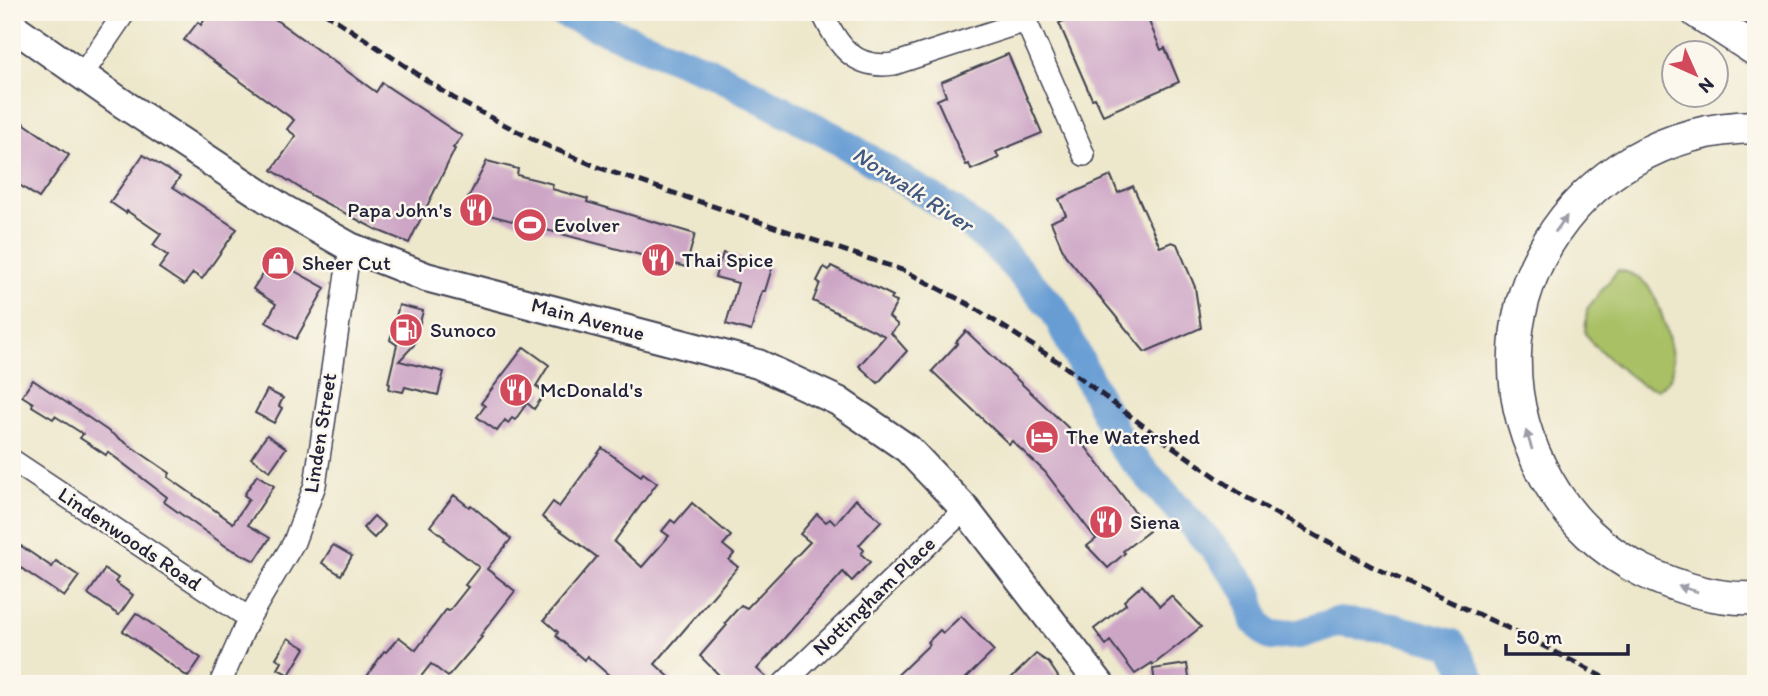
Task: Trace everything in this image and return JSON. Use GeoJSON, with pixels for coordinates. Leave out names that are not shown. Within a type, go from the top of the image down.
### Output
{"type":"FeatureCollection","features":[{"type":"Feature","properties":{"kind":"highway"},"geometry":{"type":"LineString","coordinates":[[1697,12],[1756,50]]}},
{"type":"Feature","properties":{"kind":"highway"},"geometry":{"type":"LineString","coordinates":[[1756,127],[1705,132],[1662,144],[1620,166],[1583,197],[1555,232],[1534,271],[1521,315],[1516,367],[1518,395],[1530,447],[1553,490],[1581,526],[1615,555],[1654,577],[1699,592],[1756,598]]}},
{"type":"Feature","properties":{"kind":"main road","name":"Main Avenue"},"geometry":{"type":"LineString","coordinates":[[12,26],[283,209],[350,247],[426,277],[758,364],[838,401],[908,449],[965,509],[1100,684]]}},
{"type":"Feature","properties":{"kind":"street"},"geometry":{"type":"LineString","coordinates":[[82,75],[125,12]]}},
{"type":"Feature","properties":{"kind":"street"},"geometry":{"type":"LineString","coordinates":[[822,12],[845,50],[857,59],[873,65],[894,64],[1024,17],[1083,155]]}},
{"type":"Feature","properties":{"kind":"street","name":"Linden Street"},"geometry":{"type":"LineString","coordinates":[[220,684],[248,618],[294,542],[315,485],[350,247]]}},
{"type":"Feature","properties":{"kind":"street","name":"Lindenwoods Road"},"geometry":{"type":"LineString","coordinates":[[12,460],[248,618]]}},
{"type":"Feature","properties":{"kind":"street","name":"Nottingham Place"},"geometry":{"type":"LineString","coordinates":[[783,684],[965,509]]}},
{"type":"Feature","properties":{"kind":"green space"},"geometry":{"type":"Polygon","coordinates":[[[1618,270],[1636,276],[1647,285],[1662,317],[1673,365],[1670,378],[1658,389],[1642,385],[1616,365],[1585,333],[1587,309],[1618,270]]]}},
{"type":"Feature","properties":{"kind":"building"},"geometry":{"type":"Polygon","coordinates":[[[210,12],[265,12],[376,92],[382,83],[462,136],[453,148],[455,149],[409,243],[377,230],[312,196],[272,170],[296,136],[287,129],[294,120],[184,40],[198,22],[201,25],[210,12]]]}},
{"type":"Feature","properties":{"kind":"building"},"geometry":{"type":"Polygon","coordinates":[[[1084,12],[1145,12],[1161,50],[1165,48],[1179,82],[1103,115],[1095,98],[1092,99],[1059,23],[1084,12]]]}},
{"type":"Feature","properties":{"kind":"building"},"geometry":{"type":"Polygon","coordinates":[[[1008,54],[1042,133],[996,152],[999,158],[971,170],[969,164],[966,165],[937,100],[946,96],[941,82],[1008,54]]]}},
{"type":"Feature","properties":{"kind":"building"},"geometry":{"type":"Polygon","coordinates":[[[12,115],[69,155],[39,198],[12,180],[12,115]]]}},
{"type":"Feature","properties":{"kind":"building"},"geometry":{"type":"Polygon","coordinates":[[[143,155],[180,177],[173,187],[237,229],[202,279],[193,273],[184,285],[159,268],[168,256],[153,245],[161,234],[110,202],[143,155]]]}},
{"type":"Feature","properties":{"kind":"building"},"geometry":{"type":"Polygon","coordinates":[[[487,161],[518,169],[517,175],[553,184],[552,189],[588,199],[587,202],[695,234],[686,267],[463,208],[487,161]]]}},
{"type":"Feature","properties":{"kind":"building"},"geometry":{"type":"Polygon","coordinates":[[[1111,176],[1118,193],[1133,186],[1160,247],[1172,242],[1177,244],[1195,287],[1201,328],[1145,352],[1065,255],[1051,222],[1066,215],[1059,199],[1111,176]]]}},
{"type":"Feature","properties":{"kind":"building"},"geometry":{"type":"Polygon","coordinates":[[[723,253],[772,268],[765,291],[762,291],[751,331],[726,324],[738,283],[715,277],[723,253]]]}},
{"type":"Feature","properties":{"kind":"building"},"geometry":{"type":"Polygon","coordinates":[[[275,255],[289,264],[289,268],[325,288],[296,339],[266,322],[276,304],[253,289],[275,255]]]}},
{"type":"Feature","properties":{"kind":"building"},"geometry":{"type":"Polygon","coordinates":[[[831,266],[893,296],[891,300],[897,302],[889,317],[898,325],[891,333],[907,351],[878,383],[859,366],[885,336],[813,301],[820,283],[817,281],[824,267],[829,270],[831,266]]]}},
{"type":"Feature","properties":{"kind":"building"},"geometry":{"type":"Polygon","coordinates":[[[399,305],[423,311],[414,345],[399,361],[444,372],[438,395],[405,387],[403,392],[389,389],[397,345],[390,340],[399,305]]]}},
{"type":"Feature","properties":{"kind":"building"},"geometry":{"type":"Polygon","coordinates":[[[966,331],[1079,438],[1149,531],[1123,551],[1125,553],[1108,568],[1087,546],[1096,539],[1045,472],[1012,441],[1009,444],[932,371],[966,331]]]}},
{"type":"Feature","properties":{"kind":"building","name":"McDonald's"},"geometry":{"type":"Polygon","coordinates":[[[524,347],[549,365],[536,386],[545,393],[534,409],[527,403],[515,420],[512,418],[508,423],[505,420],[497,431],[477,417],[485,406],[481,403],[524,347]]]}},
{"type":"Feature","properties":{"kind":"building"},"geometry":{"type":"Polygon","coordinates":[[[33,380],[170,473],[168,477],[233,523],[249,499],[244,495],[257,475],[274,486],[248,525],[270,538],[255,561],[227,547],[164,502],[167,497],[108,452],[106,455],[80,438],[83,434],[55,416],[53,419],[32,406],[33,403],[22,396],[33,380]]]}},
{"type":"Feature","properties":{"kind":"building"},"geometry":{"type":"Polygon","coordinates":[[[267,390],[283,398],[279,406],[282,408],[274,423],[255,413],[267,390]]]}},
{"type":"Feature","properties":{"kind":"building"},"geometry":{"type":"Polygon","coordinates":[[[267,435],[286,448],[270,471],[251,458],[267,435]]]}},
{"type":"Feature","properties":{"kind":"building"},"geometry":{"type":"Polygon","coordinates":[[[602,448],[641,476],[643,473],[657,483],[614,542],[642,567],[669,536],[662,531],[671,520],[675,523],[692,503],[731,536],[723,545],[734,554],[729,560],[738,567],[655,664],[677,684],[619,684],[587,656],[584,660],[556,636],[558,632],[544,620],[597,557],[542,517],[553,502],[559,507],[602,448]]]}},
{"type":"Feature","properties":{"kind":"building"},"geometry":{"type":"Polygon","coordinates":[[[454,495],[469,507],[471,505],[511,539],[487,569],[515,591],[480,636],[482,637],[448,677],[431,664],[415,684],[362,684],[384,651],[399,637],[416,650],[446,610],[449,611],[468,587],[465,585],[479,567],[430,526],[454,495]]]}},
{"type":"Feature","properties":{"kind":"building"},"geometry":{"type":"Polygon","coordinates":[[[856,499],[881,521],[859,545],[864,550],[861,554],[870,562],[852,581],[843,572],[757,669],[770,684],[728,684],[700,656],[741,605],[747,608],[810,542],[800,534],[817,514],[826,522],[830,519],[835,524],[856,499]]]}},
{"type":"Feature","properties":{"kind":"building"},"geometry":{"type":"Polygon","coordinates":[[[374,516],[385,526],[374,538],[363,528],[374,516]]]}},
{"type":"Feature","properties":{"kind":"building"},"geometry":{"type":"Polygon","coordinates":[[[12,540],[52,567],[56,561],[79,576],[64,597],[12,562],[12,540]]]}},
{"type":"Feature","properties":{"kind":"building"},"geometry":{"type":"Polygon","coordinates":[[[333,545],[352,556],[341,575],[322,563],[333,545]]]}},
{"type":"Feature","properties":{"kind":"building"},"geometry":{"type":"Polygon","coordinates":[[[105,569],[118,578],[115,582],[133,595],[119,615],[88,594],[105,569]]]}},
{"type":"Feature","properties":{"kind":"building"},"geometry":{"type":"Polygon","coordinates":[[[1142,585],[1160,606],[1171,596],[1201,627],[1153,665],[1152,663],[1135,674],[1110,641],[1106,645],[1094,629],[1126,604],[1124,601],[1142,585]]]}},
{"type":"Feature","properties":{"kind":"building"},"geometry":{"type":"Polygon","coordinates":[[[136,613],[201,658],[188,677],[123,631],[136,613]]]}},
{"type":"Feature","properties":{"kind":"building"},"geometry":{"type":"Polygon","coordinates":[[[961,616],[994,651],[960,684],[888,684],[930,644],[928,642],[940,630],[943,633],[961,616]]]}},
{"type":"Feature","properties":{"kind":"building"},"geometry":{"type":"Polygon","coordinates":[[[288,638],[305,648],[289,675],[278,669],[282,662],[276,658],[288,638]]]}},
{"type":"Feature","properties":{"kind":"building"},"geometry":{"type":"Polygon","coordinates":[[[1036,654],[1049,663],[1063,684],[1005,684],[1036,654]]]}},
{"type":"Feature","properties":{"kind":"building"},"geometry":{"type":"Polygon","coordinates":[[[1187,664],[1190,684],[1155,684],[1153,669],[1187,664]]]}},
{"type":"Feature","properties":{"kind":"waterway","name":"Norwalk River"},"geometry":{"type":"LineString","coordinates":[[561,12],[711,72],[835,138],[955,212],[998,248],[1054,309],[1123,448],[1220,555],[1248,592],[1256,622],[1270,636],[1300,634],[1336,622],[1393,628],[1452,644],[1474,684]]}},
{"type":"Feature","properties":{"kind":"railway"},"geometry":{"type":"LineString","coordinates":[[324,12],[455,99],[538,142],[600,168],[905,271],[968,304],[1060,363],[1242,495],[1371,566],[1517,632],[1616,684]]}},
{"type":"Feature","properties":{"kind":"place","name":"Papa John's"},"geometry":{"type":"Point","coordinates":[476,210]}},
{"type":"Feature","properties":{"kind":"place","name":"Evolver"},"geometry":{"type":"Point","coordinates":[530,225]}},
{"type":"Feature","properties":{"kind":"place","name":"Thai Spice"},"geometry":{"type":"Point","coordinates":[658,260]}},
{"type":"Feature","properties":{"kind":"place","name":"Sheer Cut"},"geometry":{"type":"Point","coordinates":[278,263]}},
{"type":"Feature","properties":{"kind":"place","name":"Sunoco"},"geometry":{"type":"Point","coordinates":[406,330]}},
{"type":"Feature","properties":{"kind":"place","name":"McDonald's"},"geometry":{"type":"Point","coordinates":[516,390]}},
{"type":"Feature","properties":{"kind":"place","name":"The Watershed"},"geometry":{"type":"Point","coordinates":[1042,437]}},
{"type":"Feature","properties":{"kind":"place","name":"Siena"},"geometry":{"type":"Point","coordinates":[1106,522]}}]}
